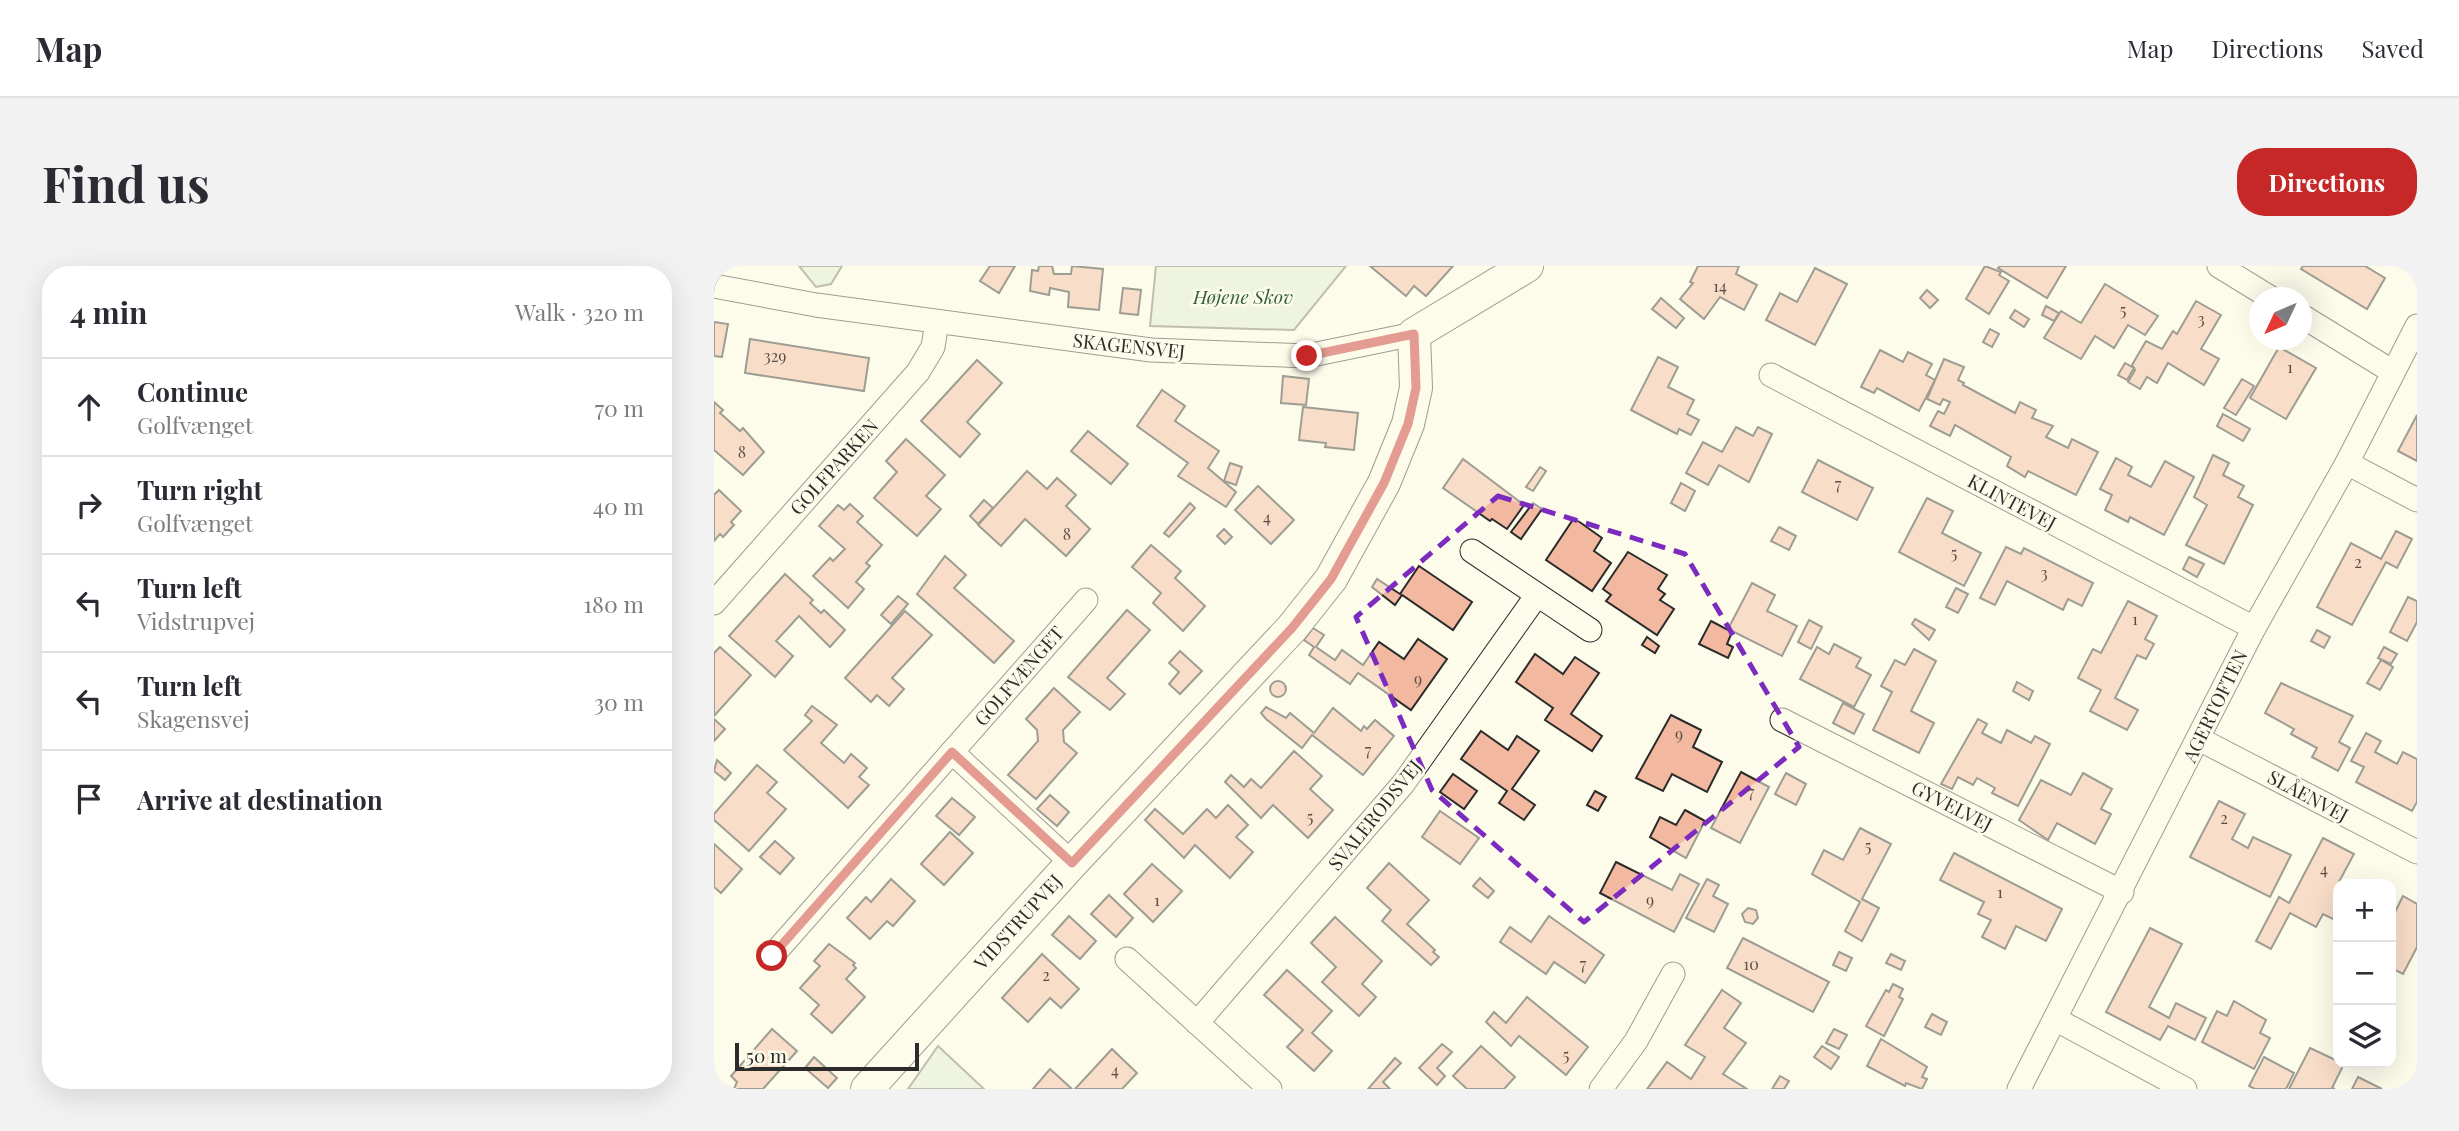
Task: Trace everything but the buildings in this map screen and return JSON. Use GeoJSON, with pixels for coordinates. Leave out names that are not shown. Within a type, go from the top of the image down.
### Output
{"type":"FeatureCollection","features":[{"type":"Feature","properties":{"kind":"street","name":"SKAGENSVEJ"},"geometry":{"type":"LineString","coordinates":[[714,286],[937,322],[1138,348],[1262,356],[1307,356],[1414,334],[1527,266]]}},
{"type":"Feature","properties":{"kind":"street"},"geometry":{"type":"LineString","coordinates":[[2219,266],[2253,287]]}},
{"type":"Feature","properties":{"kind":"street","name":"GOLFPARKEN"},"geometry":{"type":"LineString","coordinates":[[714,603],[929,359],[937,322]]}},
{"type":"Feature","properties":{"kind":"street"},"geometry":{"type":"LineString","coordinates":[[2312,323],[2393,372]]}},
{"type":"Feature","properties":{"kind":"street","name":"AGERTOFTEN"},"geometry":{"type":"LineString","coordinates":[[2019,1089],[2122,892],[2254,628],[2347,463],[2417,326]]}},
{"type":"Feature","properties":{"kind":"street","name":"VIDSTRUPVEJ"},"geometry":{"type":"LineString","coordinates":[[867,1089],[1072,863],[1292,628],[1331,579],[1384,483],[1408,424],[1416,388],[1414,334]]}},
{"type":"Feature","properties":{"kind":"street","name":"KLINTEVEJ"},"geometry":{"type":"LineString","coordinates":[[1771,375],[2254,628]]}},
{"type":"Feature","properties":{"kind":"street"},"geometry":{"type":"LineString","coordinates":[[2347,463],[2417,500]]}},
{"type":"Feature","properties":{"kind":"street"},"geometry":{"type":"LineString","coordinates":[[1472,551],[1590,630]]}},
{"type":"Feature","properties":{"kind":"street","name":"SVALERODSVEJ"},"geometry":{"type":"LineString","coordinates":[[1197,1023],[1403,784],[1537,595]]}},
{"type":"Feature","properties":{"kind":"street","name":"GOLFVÆNGET"},"geometry":{"type":"LineString","coordinates":[[772,956],[1086,600]]}},
{"type":"Feature","properties":{"kind":"street","name":"GYVELVEJ"},"geometry":{"type":"LineString","coordinates":[[1782,720],[2122,892]]}},
{"type":"Feature","properties":{"kind":"street","name":"SLÅENVEJ"},"geometry":{"type":"LineString","coordinates":[[2199,739],[2417,852]]}},
{"type":"Feature","properties":{"kind":"street"},"geometry":{"type":"LineString","coordinates":[[952,752],[1072,863]]}},
{"type":"Feature","properties":{"kind":"street"},"geometry":{"type":"LineString","coordinates":[[1127,959],[1270,1089]]}},
{"type":"Feature","properties":{"kind":"street"},"geometry":{"type":"LineString","coordinates":[[1601,1089],[1636,1041],[1673,974]]}},
{"type":"Feature","properties":{"kind":"street"},"geometry":{"type":"LineString","coordinates":[[2056,1019],[2185,1089]]}},
{"type":"Feature","properties":{"kind":"highlighted area"},"geometry":{"type":"Polygon","coordinates":[[[1498,496],[1685,554],[1799,747],[1584,922],[1432,790],[1356,617],[1498,496]]]}},
{"type":"Feature","properties":{"kind":"green space"},"geometry":{"type":"Polygon","coordinates":[[[799,266],[842,266],[831,284],[816,287],[799,266]]]}},
{"type":"Feature","properties":{"kind":"green space","name":"Højene Skov"},"geometry":{"type":"Polygon","coordinates":[[[1156,266],[1346,266],[1294,330],[1150,326],[1156,266]]]}},
{"type":"Feature","properties":{"kind":"green space"},"geometry":{"type":"Polygon","coordinates":[[[938,1046],[984,1089],[908,1089],[938,1046]]]}},
{"type":"Feature","properties":{"kind":"route"},"geometry":{"type":"LineString","coordinates":[[772,956],[952,752],[1072,863],[1292,628],[1331,579],[1384,483],[1408,424],[1416,388],[1414,334],[1307,356]]}}]}
